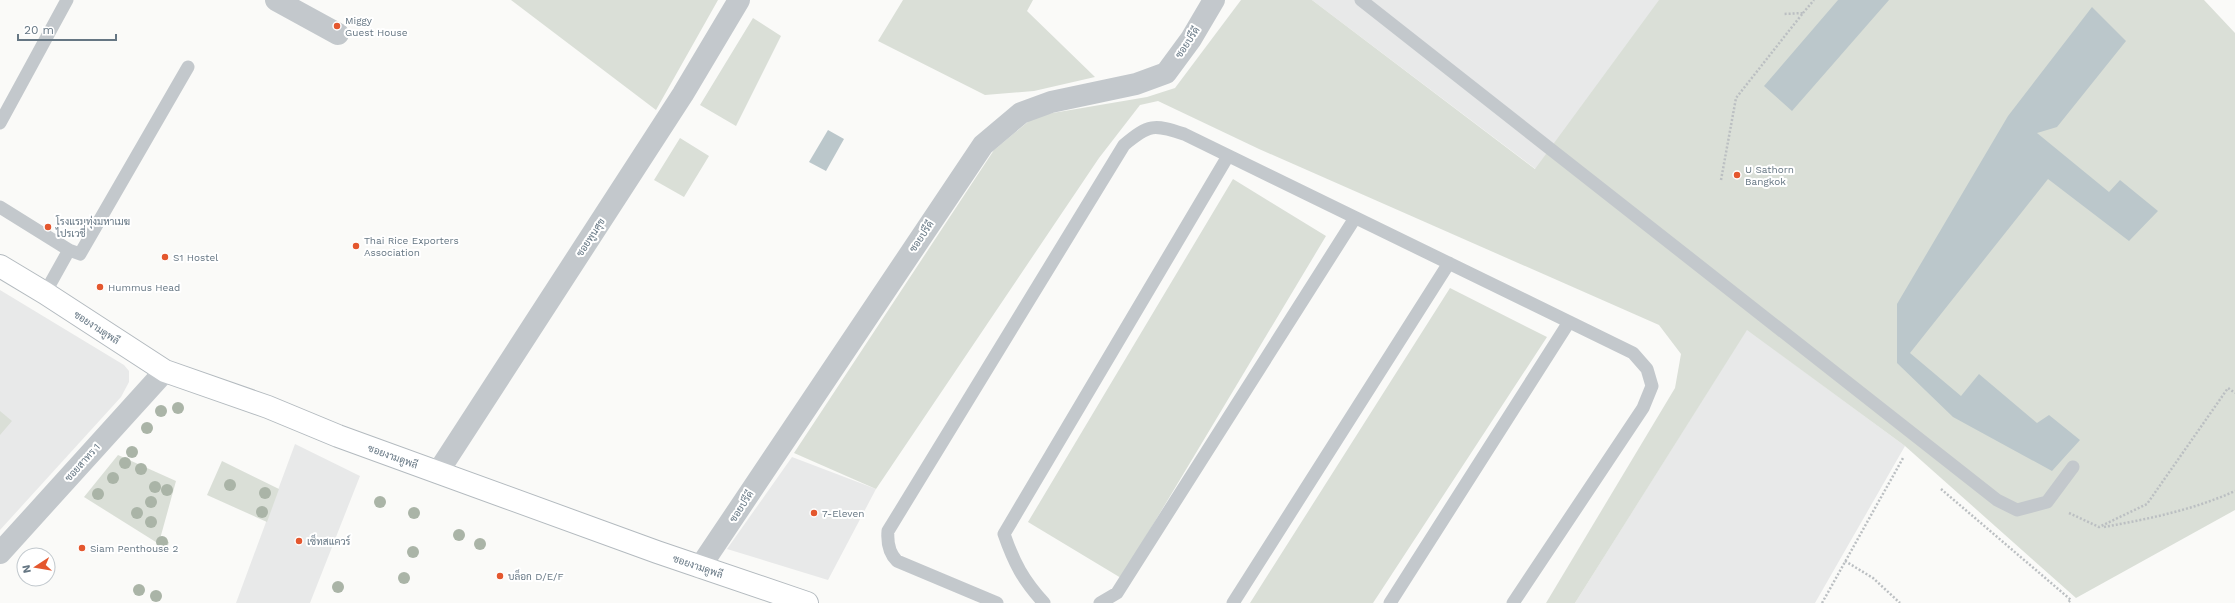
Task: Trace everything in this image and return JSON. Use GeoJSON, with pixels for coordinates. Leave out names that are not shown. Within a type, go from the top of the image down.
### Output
{"type":"FeatureCollection","features":[{"type":"Feature","properties":{"kind":"street"},"geometry":{"type":"LineString","coordinates":[[276,0],[338,34]]}},
{"type":"Feature","properties":{"kind":"street","name":"ซอยพูนศุข"},"geometry":{"type":"LineString","coordinates":[[438,472],[683,94],[739,0]]}},
{"type":"Feature","properties":{"kind":"street","name":"ซอยปรีดี"},"geometry":{"type":"LineString","coordinates":[[700,567],[983,145],[1021,113],[1051,102],[1136,84],[1166,73],[1191,39],[1214,0]]}},
{"type":"Feature","properties":{"kind":"street","name":"ซอยงามดูพลี"},"geometry":{"type":"LineString","coordinates":[[0,266],[45,293],[165,371],[268,407],[438,472],[700,567],[807,603]]}},
{"type":"Feature","properties":{"kind":"street","name":"ซอยสาทร 1"},"geometry":{"type":"LineString","coordinates":[[0,553],[165,371]]}},
{"type":"Feature","properties":{"kind":"lane"},"geometry":{"type":"LineString","coordinates":[[0,123],[67,0]]}},
{"type":"Feature","properties":{"kind":"lane"},"geometry":{"type":"LineString","coordinates":[[1361,0],[1997,500],[2017,510],[2047,502],[2073,467]]}},
{"type":"Feature","properties":{"kind":"lane"},"geometry":{"type":"LineString","coordinates":[[0,207],[69,250],[80,254],[188,68]]}},
{"type":"Feature","properties":{"kind":"lane"},"geometry":{"type":"LineString","coordinates":[[997,603],[897,561],[891,555],[887,541],[888,531],[892,521],[1124,145],[1139,132],[1160,126],[1184,134],[1633,353],[1647,369],[1652,386],[1643,408],[1513,603]]}},
{"type":"Feature","properties":{"kind":"lane"},"geometry":{"type":"LineString","coordinates":[[1044,603],[1022,576],[1012,560],[1004,534],[1228,156]]}},
{"type":"Feature","properties":{"kind":"lane"},"geometry":{"type":"LineString","coordinates":[[1100,603],[1117,593],[1355,218]]}},
{"type":"Feature","properties":{"kind":"lane"},"geometry":{"type":"LineString","coordinates":[[45,293],[69,250]]}},
{"type":"Feature","properties":{"kind":"lane"},"geometry":{"type":"LineString","coordinates":[[1233,603],[1449,263]]}},
{"type":"Feature","properties":{"kind":"lane"},"geometry":{"type":"LineString","coordinates":[[1390,603],[1569,322]]}},
{"type":"Feature","properties":{"kind":"path"},"geometry":{"type":"LineString","coordinates":[[1721,180],[1736,98],[1814,0]]}},
{"type":"Feature","properties":{"kind":"path"},"geometry":{"type":"LineString","coordinates":[[1784,14],[1803,13]]}},
{"type":"Feature","properties":{"kind":"path"},"geometry":{"type":"LineString","coordinates":[[2099,528],[2147,504],[2228,388],[2235,393]]}},
{"type":"Feature","properties":{"kind":"path"},"geometry":{"type":"LineString","coordinates":[[1827,603],[1823,602],[1903,458],[1907,461]]}},
{"type":"Feature","properties":{"kind":"path"},"geometry":{"type":"LineString","coordinates":[[1935,484],[2071,600],[2067,603]]}},
{"type":"Feature","properties":{"kind":"path"},"geometry":{"type":"LineString","coordinates":[[2047,502],[2099,528],[2159,517],[2235,491]]}},
{"type":"Feature","properties":{"kind":"path"},"geometry":{"type":"LineString","coordinates":[[1845,561],[1873,578],[1900,603]]}},
{"type":"Feature","properties":{"kind":"shaded area"},"geometry":{"type":"Polygon","coordinates":[[[511,0],[718,0],[656,110],[511,0]]]}},
{"type":"Feature","properties":{"kind":"shaded area"},"geometry":{"type":"Polygon","coordinates":[[[903,0],[1033,0],[1027,11],[1095,77],[1034,91],[985,95],[878,41],[903,0]]]}},
{"type":"Feature","properties":{"kind":"shaded area"},"geometry":{"type":"Polygon","coordinates":[[[1241,0],[1312,0],[1535,169],[1659,0],[2204,0],[2235,33],[2235,510],[2076,598],[1905,446],[1747,330],[1575,603],[1546,603],[1675,388],[1681,354],[1659,325],[1259,149],[1158,101],[1140,105],[1099,158],[876,489],[794,453],[994,150],[1035,116],[1147,97],[1175,88],[1241,0]]]}},
{"type":"Feature","properties":{"kind":"shaded area","name":"U Sathorn Bangkok"},"geometry":{"type":"Polygon","coordinates":[[[1312,0],[2088,0],[1775,350],[1905,446],[1815,603],[1575,603],[1747,329],[1312,0]]]}},
{"type":"Feature","properties":{"kind":"shaded area"},"geometry":{"type":"Polygon","coordinates":[[[1838,0],[1889,0],[1792,111],[1764,86],[1838,0]]]}},
{"type":"Feature","properties":{"kind":"shaded area"},"geometry":{"type":"Polygon","coordinates":[[[2092,7],[2126,41],[2057,127],[2037,133],[2109,192],[2120,180],[2158,211],[2129,241],[2048,179],[1910,353],[1961,396],[1979,374],[2037,423],[2049,415],[2080,440],[2052,471],[1953,417],[1897,363],[1897,304],[2008,116],[2092,7]]]}},
{"type":"Feature","properties":{"kind":"shaded area"},"geometry":{"type":"Polygon","coordinates":[[[753,18],[781,36],[736,126],[700,105],[753,18]]]}},
{"type":"Feature","properties":{"kind":"shaded area"},"geometry":{"type":"Polygon","coordinates":[[[828,130],[844,139],[826,171],[809,162],[828,130]]]}},
{"type":"Feature","properties":{"kind":"shaded area"},"geometry":{"type":"Polygon","coordinates":[[[680,138],[709,156],[684,197],[654,180],[680,138]]]}},
{"type":"Feature","properties":{"kind":"shaded area"},"geometry":{"type":"Polygon","coordinates":[[[1233,179],[1326,236],[1121,578],[1028,522],[1233,179]]]}},
{"type":"Feature","properties":{"kind":"shaded area"},"geometry":{"type":"Polygon","coordinates":[[[1450,288],[1547,337],[1373,603],[1250,603],[1450,288]]]}},
{"type":"Feature","properties":{"kind":"shaded area"},"geometry":{"type":"Polygon","coordinates":[[[0,290],[124,365],[129,371],[129,382],[121,397],[0,530],[0,290]]]}},
{"type":"Feature","properties":{"kind":"shaded area"},"geometry":{"type":"Polygon","coordinates":[[[0,411],[12,421],[0,435],[0,411]]]}},
{"type":"Feature","properties":{"kind":"shaded area","name":"เซ็ทสแควร์"},"geometry":{"type":"Polygon","coordinates":[[[295,444],[360,476],[310,603],[236,603],[295,444]]]}},
{"type":"Feature","properties":{"kind":"shaded area"},"geometry":{"type":"Polygon","coordinates":[[[118,455],[176,481],[160,539],[169,542],[167,549],[84,497],[118,455]]]}},
{"type":"Feature","properties":{"kind":"shaded area","name":"7-Eleven"},"geometry":{"type":"Polygon","coordinates":[[[792,457],[876,489],[828,580],[727,549],[792,457]]]}},
{"type":"Feature","properties":{"kind":"shaded area"},"geometry":{"type":"Polygon","coordinates":[[[222,461],[279,489],[267,522],[207,495],[222,461]]]}},
{"type":"Feature","properties":{"kind":"place","name":"Miggy Guest House"},"geometry":{"type":"Point","coordinates":[337,26]}},
{"type":"Feature","properties":{"kind":"place","name":"U Sathorn Bangkok"},"geometry":{"type":"Point","coordinates":[1737,175]}},
{"type":"Feature","properties":{"kind":"place","name":"โรงแรมทุ่งมหาเมฆ ไปรเวชี่"},"geometry":{"type":"Point","coordinates":[48,227]}},
{"type":"Feature","properties":{"kind":"place","name":"Thai Rice Exporters Association"},"geometry":{"type":"Point","coordinates":[356,246]}},
{"type":"Feature","properties":{"kind":"place","name":"S1 Hostel"},"geometry":{"type":"Point","coordinates":[165,257]}},
{"type":"Feature","properties":{"kind":"place","name":"Hummus Head"},"geometry":{"type":"Point","coordinates":[100,287]}},
{"type":"Feature","properties":{"kind":"place","name":"7-Eleven"},"geometry":{"type":"Point","coordinates":[814,513]}},
{"type":"Feature","properties":{"kind":"place","name":"เซ็ทสแควร์"},"geometry":{"type":"Point","coordinates":[299,541]}},
{"type":"Feature","properties":{"kind":"place","name":"Siam Penthouse 2"},"geometry":{"type":"Point","coordinates":[82,548]}},
{"type":"Feature","properties":{"kind":"place","name":"บล็อก D/E/F"},"geometry":{"type":"Point","coordinates":[500,576]}}]}
